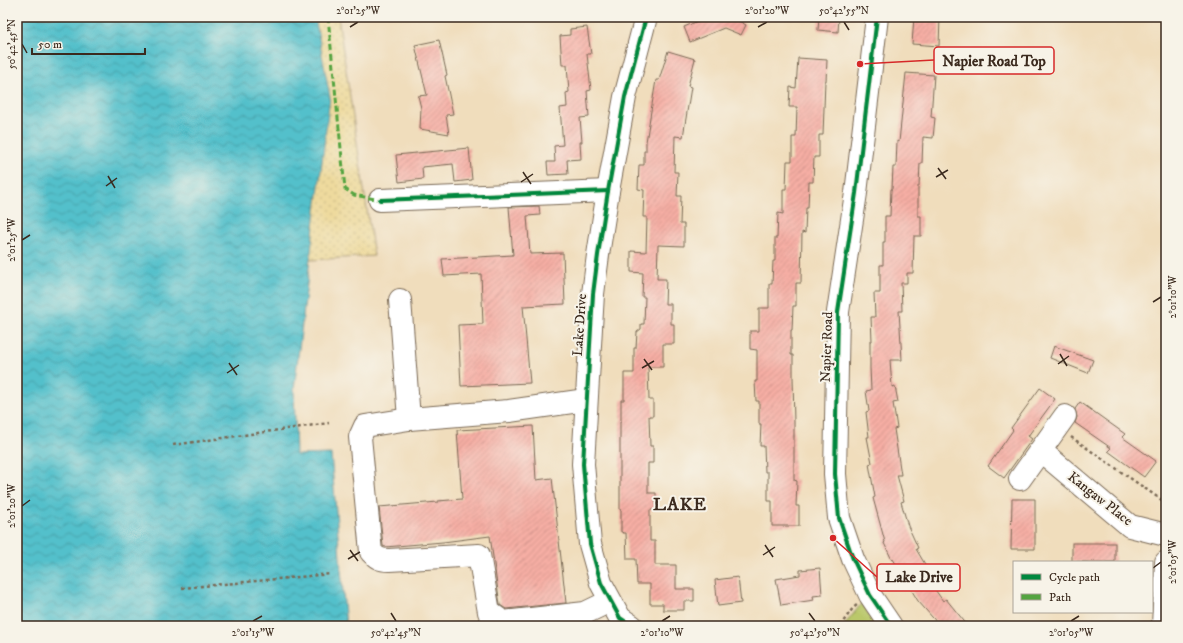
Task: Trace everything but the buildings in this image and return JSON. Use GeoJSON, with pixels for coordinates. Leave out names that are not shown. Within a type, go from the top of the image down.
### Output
{"type":"FeatureCollection","features":[{"type":"Feature","properties":{"kind":"street","name":"Lake Drive"},"geometry":{"type":"LineString","coordinates":[[632,626],[620,618],[601,583],[590,544],[583,464],[593,294],[608,191],[625,97],[646,17]]}},
{"type":"Feature","properties":{"kind":"street","name":"Napier Road"},"geometry":{"type":"LineString","coordinates":[[877,17],[856,193],[838,312],[835,474],[839,518],[853,559],[870,596],[889,624]]}},
{"type":"Feature","properties":{"kind":"street"},"geometry":{"type":"LineString","coordinates":[[380,200],[608,191]]}},
{"type":"Feature","properties":{"kind":"street"},"geometry":{"type":"LineString","coordinates":[[400,300],[409,419]]}},
{"type":"Feature","properties":{"kind":"street"},"geometry":{"type":"LineString","coordinates":[[586,400],[509,411],[409,419],[365,426],[360,437],[371,552],[380,560],[479,555],[489,612],[503,622],[585,613],[610,601]]}},
{"type":"Feature","properties":{"kind":"street"},"geometry":{"type":"LineString","coordinates":[[1020,478],[1061,422]]}},
{"type":"Feature","properties":{"kind":"street","name":"Kangaw Place"},"geometry":{"type":"LineString","coordinates":[[1041,451],[1130,526],[1166,535]]}},
{"type":"Feature","properties":{"kind":"street"},"geometry":{"type":"LineString","coordinates":[[1163,626],[1166,566]]}},
{"type":"Feature","properties":{"kind":"path"},"geometry":{"type":"LineString","coordinates":[[1061,422],[1166,503]]}},
{"type":"Feature","properties":{"kind":"path"},"geometry":{"type":"LineString","coordinates":[[173,445],[329,423]]}},
{"type":"Feature","properties":{"kind":"path"},"geometry":{"type":"LineString","coordinates":[[182,588],[330,574]]}},
{"type":"Feature","properties":{"kind":"path"},"geometry":{"type":"LineString","coordinates":[[840,626],[853,608],[870,596]]}},
{"type":"Feature","properties":{"kind":"green space"},"geometry":{"type":"Polygon","coordinates":[[[862,603],[876,626],[845,626],[845,624],[862,603]]]}},
{"type":"Feature","properties":{"kind":"sand"},"geometry":{"type":"Polygon","coordinates":[[[292,17],[338,17],[374,256],[294,261],[292,17]]]}},
{"type":"Feature","properties":{"kind":"water"},"geometry":{"type":"Polygon","coordinates":[[[17,17],[315,17],[330,97],[294,389],[296,455],[331,454],[346,626],[17,626],[17,17]]]}},
{"type":"Feature","properties":{"kind":"marked path"},"geometry":{"type":"LineString","coordinates":[[328,17],[345,189],[354,195],[380,200]]}},
{"type":"Feature","properties":{"kind":"cycle path"},"geometry":{"type":"LineString","coordinates":[[632,626],[620,618],[601,583],[590,544],[583,464],[593,294],[598,255],[625,97],[646,17]]}},
{"type":"Feature","properties":{"kind":"cycle path"},"geometry":{"type":"LineString","coordinates":[[877,17],[856,193],[838,312],[835,474],[839,518],[853,559],[870,595],[891,626]]}},
{"type":"Feature","properties":{"kind":"cycle path"},"geometry":{"type":"LineString","coordinates":[[380,200],[608,191]]}},
{"type":"Feature","properties":{"kind":"place","name":"Napier Road Top"},"geometry":{"type":"Point","coordinates":[860,64]}},
{"type":"Feature","properties":{"kind":"place","name":"Lake Drive"},"geometry":{"type":"Point","coordinates":[833,538]}},
{"type":"Feature","properties":{"kind":"district","name":"LAKE"},"geometry":{"type":"Point","coordinates":[680,505]}}]}
